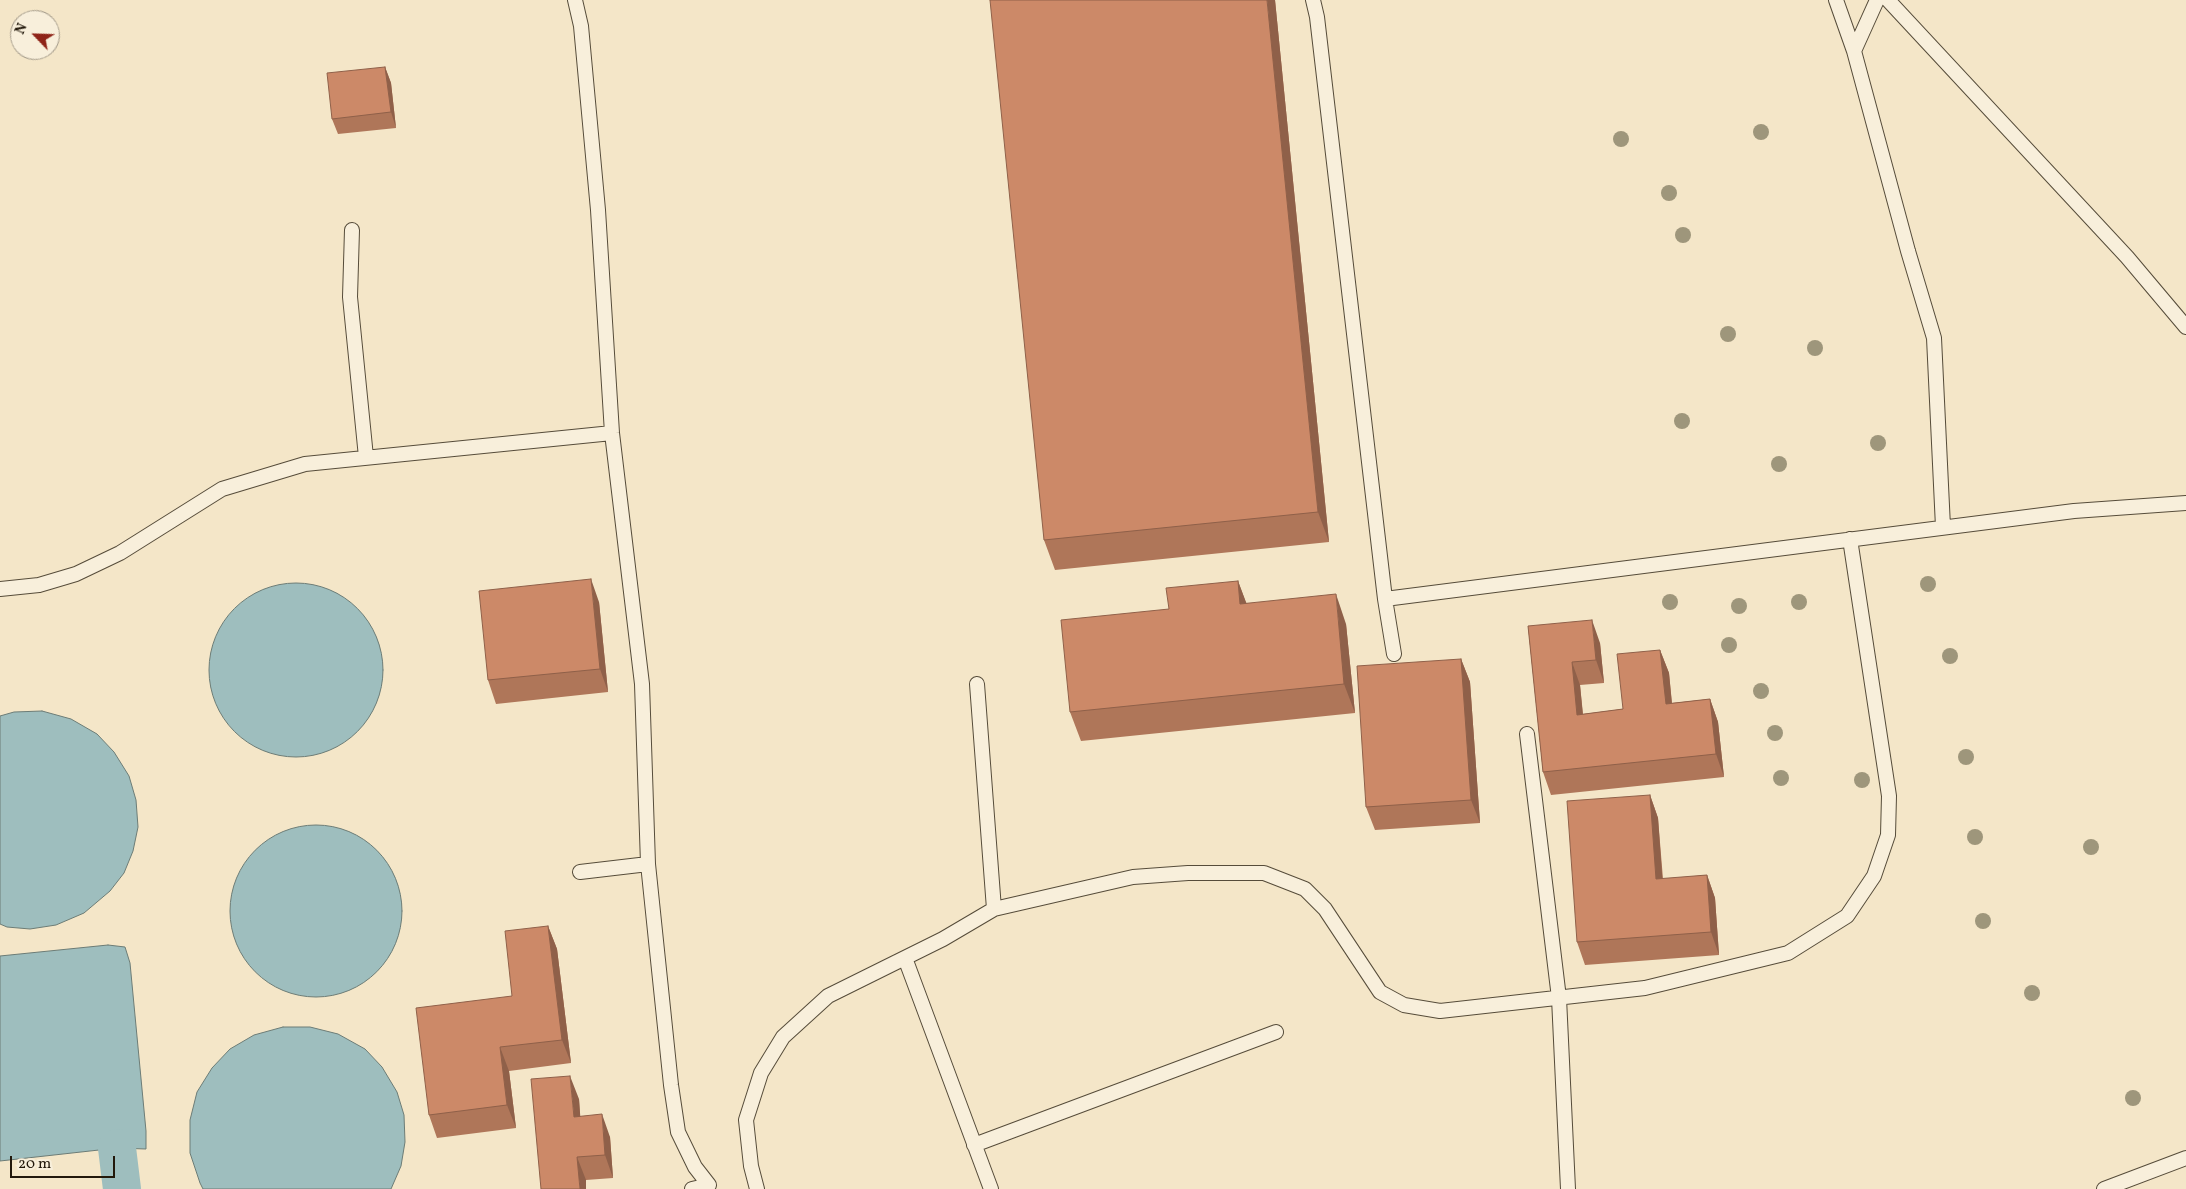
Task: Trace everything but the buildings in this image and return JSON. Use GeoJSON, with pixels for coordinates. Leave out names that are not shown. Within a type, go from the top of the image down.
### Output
{"type":"FeatureCollection","features":[{"type":"Feature","properties":{"kind":"lane"},"geometry":{"type":"LineString","coordinates":[[575,0],[581,26],[598,210],[612,433],[642,684],[648,864],[671,1085],[678,1132],[695,1167],[712,1187]]}},
{"type":"Feature","properties":{"kind":"lane"},"geometry":{"type":"LineString","coordinates":[[1313,0],[1318,26],[1385,598],[1394,654]]}},
{"type":"Feature","properties":{"kind":"lane"},"geometry":{"type":"LineString","coordinates":[[1836,0],[1854,51],[1908,251],[1934,338],[1943,527]]}},
{"type":"Feature","properties":{"kind":"lane"},"geometry":{"type":"LineString","coordinates":[[1854,51],[1877,0]]}},
{"type":"Feature","properties":{"kind":"lane"},"geometry":{"type":"LineString","coordinates":[[1888,0],[2127,257],[2186,327]]}},
{"type":"Feature","properties":{"kind":"lane"},"geometry":{"type":"LineString","coordinates":[[352,230],[350,297],[366,457]]}},
{"type":"Feature","properties":{"kind":"lane"},"geometry":{"type":"LineString","coordinates":[[0,590],[39,585],[76,574],[120,553],[222,488],[306,464],[612,433]]}},
{"type":"Feature","properties":{"kind":"lane"},"geometry":{"type":"LineString","coordinates":[[1385,598],[2074,511],[2186,503]]}},
{"type":"Feature","properties":{"kind":"lane"},"geometry":{"type":"LineString","coordinates":[[757,1189],[751,1166],[746,1120],[761,1073],[783,1037],[828,996],[943,939],[994,909],[1133,877],[1188,873],[1264,873],[1305,889],[1325,910],[1380,992],[1404,1005],[1440,1011],[1645,988],[1788,953],[1847,916],[1874,876],[1888,835],[1889,796],[1850,539]]}},
{"type":"Feature","properties":{"kind":"lane"},"geometry":{"type":"LineString","coordinates":[[977,684],[994,909]]}},
{"type":"Feature","properties":{"kind":"lane"},"geometry":{"type":"LineString","coordinates":[[1527,734],[1559,998],[1568,1189]]}},
{"type":"Feature","properties":{"kind":"lane"},"geometry":{"type":"LineString","coordinates":[[580,872],[648,864]]}},
{"type":"Feature","properties":{"kind":"lane"},"geometry":{"type":"LineString","coordinates":[[905,958],[991,1189]]}},
{"type":"Feature","properties":{"kind":"lane"},"geometry":{"type":"LineString","coordinates":[[974,1145],[1276,1032]]}},
{"type":"Feature","properties":{"kind":"lane"},"geometry":{"type":"LineString","coordinates":[[2104,1189],[2186,1158]]}},
{"type":"Feature","properties":{"kind":"lane"},"geometry":{"type":"LineString","coordinates":[[692,1189],[712,1187]]}},
{"type":"Feature","properties":{"kind":"water"},"geometry":{"type":"Polygon","coordinates":[[[296,583],[313,585],[329,590],[351,603],[363,615],[379,645],[383,670],[381,687],[376,703],[363,725],[351,737],[321,753],[296,757],[279,755],[263,750],[241,737],[229,725],[213,695],[209,670],[211,653],[216,637],[229,615],[241,603],[271,587],[296,583]]]}},
{"type":"Feature","properties":{"kind":"water"},"geometry":{"type":"Polygon","coordinates":[[[42,711],[71,719],[97,734],[114,752],[129,776],[136,800],[138,827],[133,851],[124,873],[110,891],[84,913],[56,925],[30,929],[7,927],[0,924],[0,716],[14,712],[42,711]]]}},
{"type":"Feature","properties":{"kind":"water"},"geometry":{"type":"Polygon","coordinates":[[[324,825],[341,828],[357,835],[371,844],[383,856],[399,886],[402,911],[401,928],[396,944],[383,966],[371,978],[341,994],[308,997],[291,994],[275,987],[261,978],[249,966],[233,936],[230,903],[233,886],[240,870],[249,856],[261,844],[291,828],[324,825]]]}},
{"type":"Feature","properties":{"kind":"water"},"geometry":{"type":"Polygon","coordinates":[[[108,945],[125,947],[130,963],[146,1131],[146,1149],[117,1148],[0,1161],[0,956],[108,945]]]}},
{"type":"Feature","properties":{"kind":"water"},"geometry":{"type":"Polygon","coordinates":[[[283,1027],[310,1027],[338,1034],[365,1049],[382,1067],[397,1092],[404,1115],[405,1142],[401,1166],[391,1189],[203,1189],[190,1153],[190,1120],[197,1092],[212,1068],[230,1049],[254,1035],[283,1027]]]}},
{"type":"Feature","properties":{"kind":"waterway"},"geometry":{"type":"LineString","coordinates":[[117,1148],[122,1189]]}}]}
